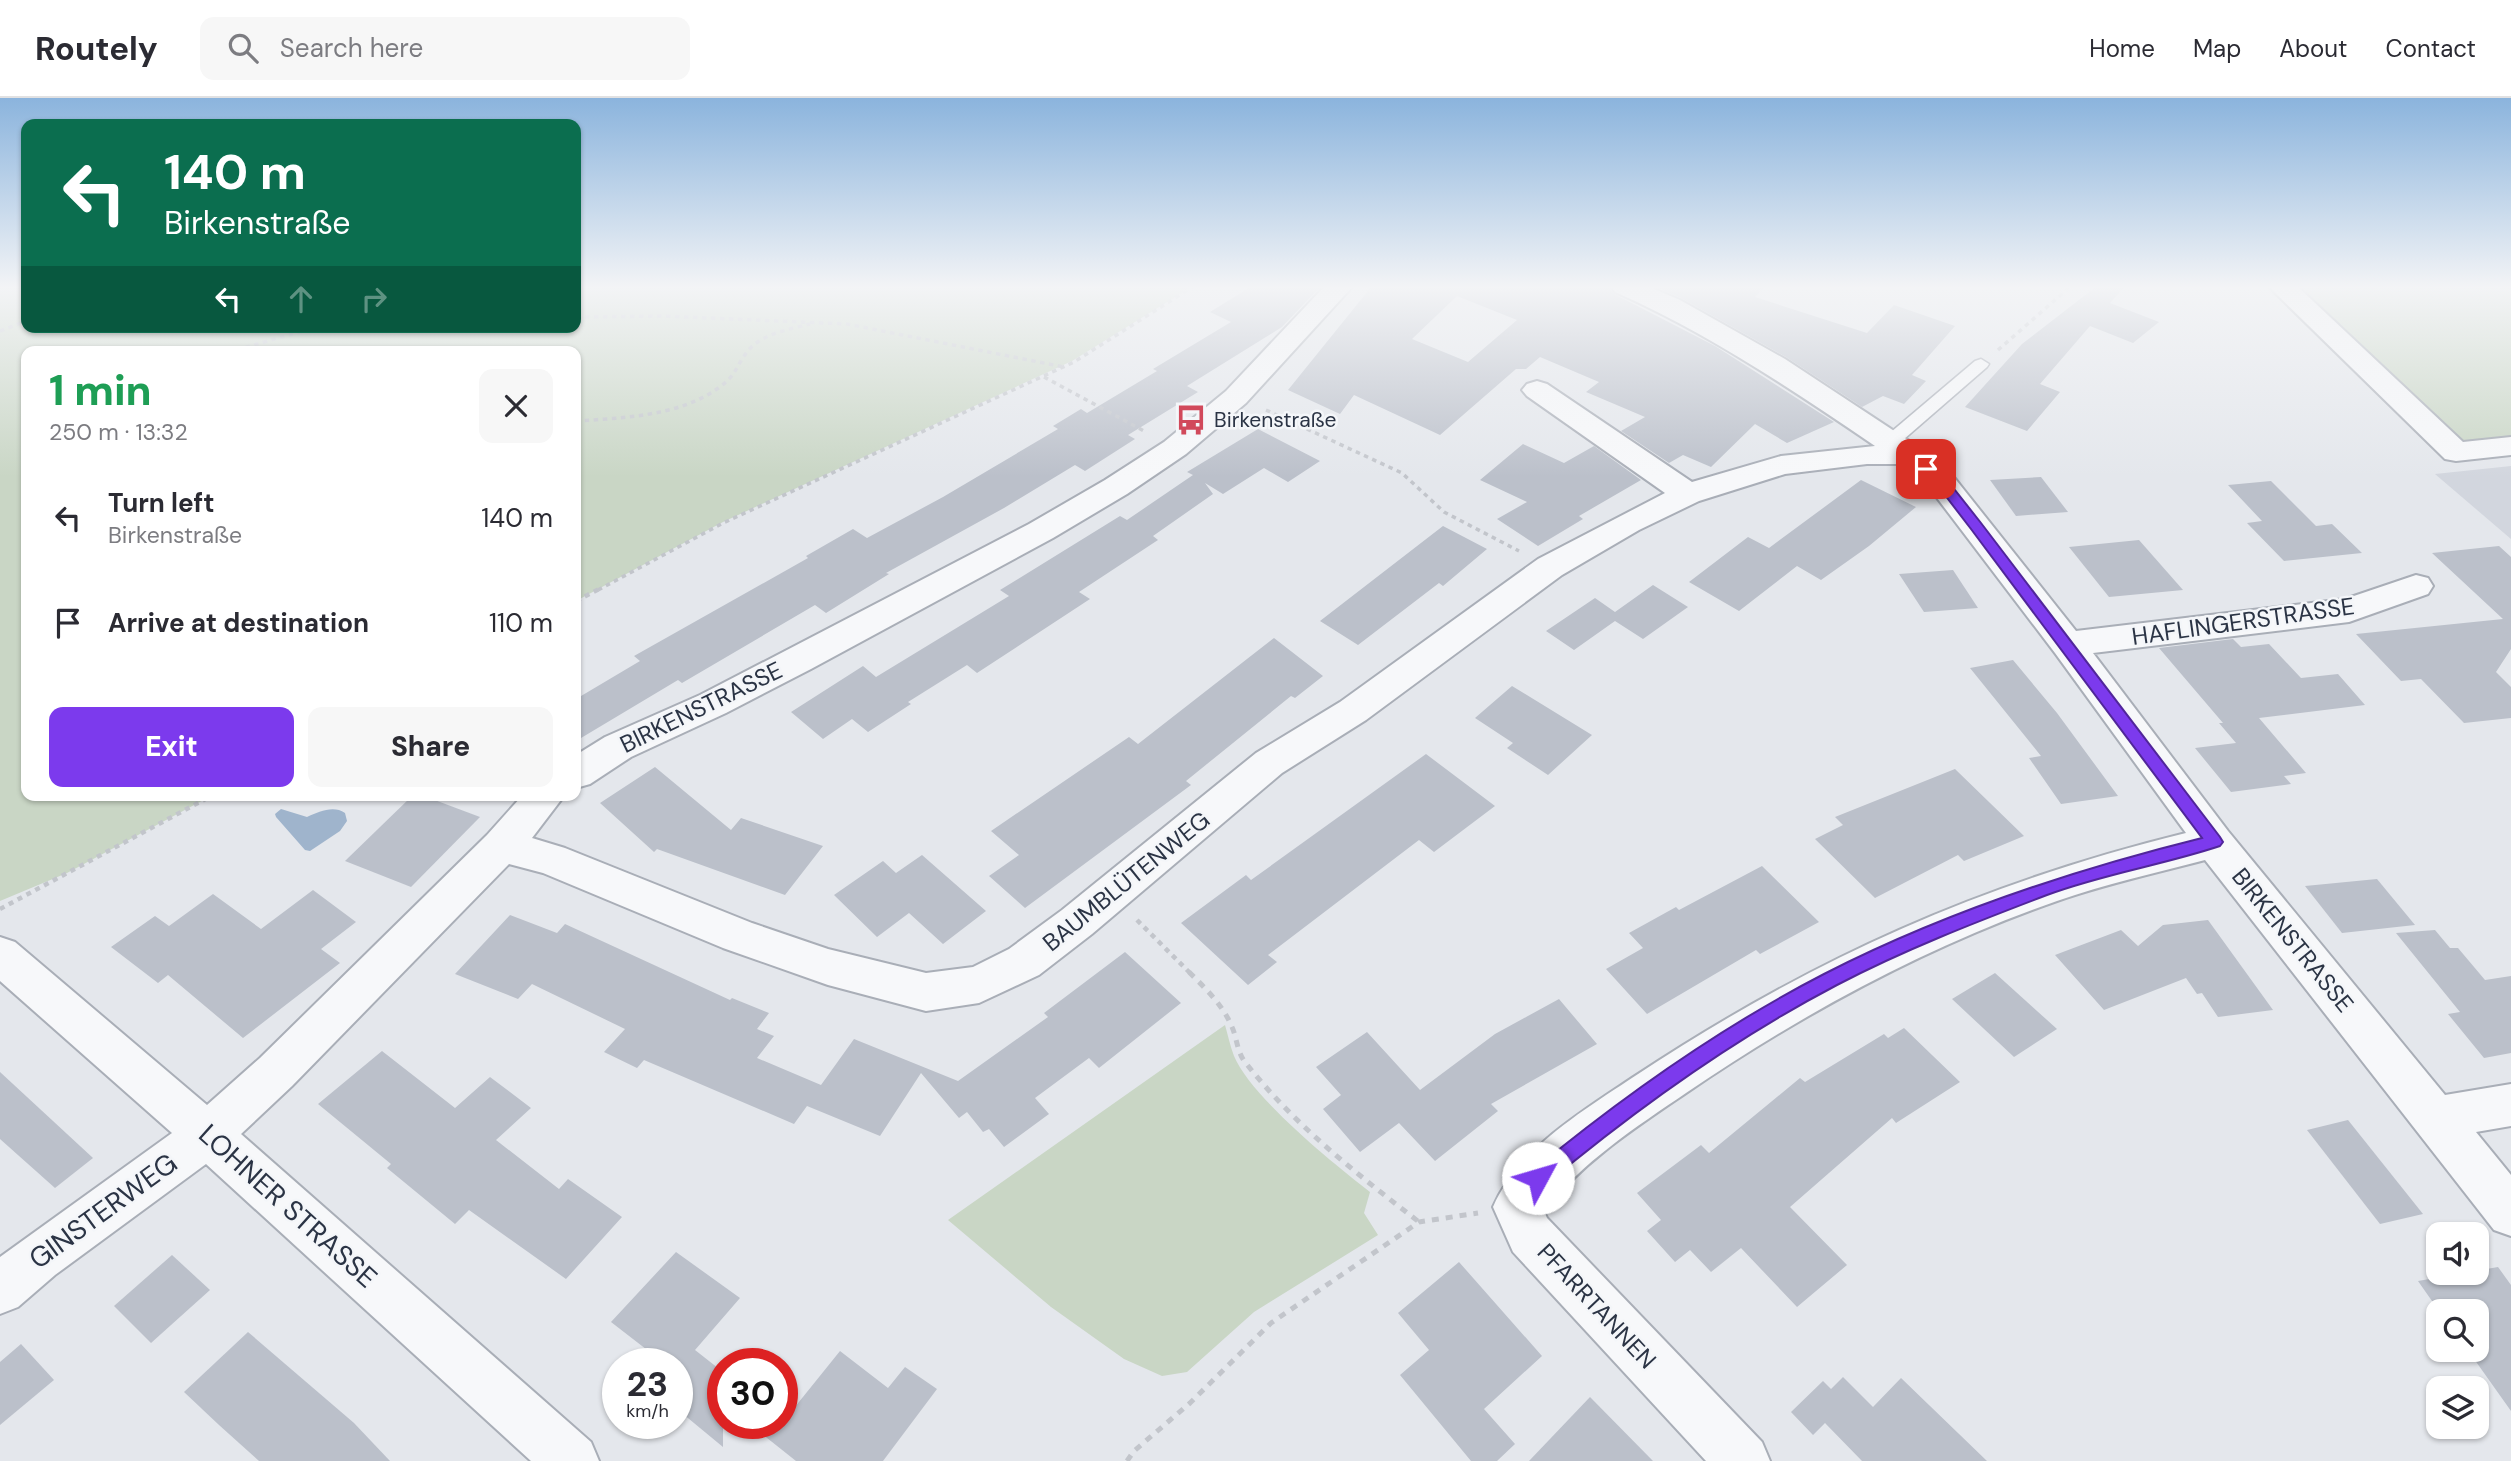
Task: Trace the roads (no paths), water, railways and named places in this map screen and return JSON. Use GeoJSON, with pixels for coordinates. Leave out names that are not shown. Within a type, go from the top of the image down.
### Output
{"type":"FeatureCollection","features":[{"type":"Feature","properties":{"kind":"street","name":"BIRKENSTRASSE"},"geometry":{"type":"LineString","coordinates":[[581,771],[618,747],[713,704],[1041,531],[1175,449],[1236,397],[1280,350]]}},
{"type":"Feature","properties":{"kind":"street","name":"BIRKENSTRASSE"},"geometry":{"type":"LineString","coordinates":[[1748,350],[1775,365],[1899,449],[1942,483],[2067,644],[2214,842],[2511,1213]]}},
{"type":"Feature","properties":{"kind":"street"},"geometry":{"type":"LineString","coordinates":[[2348,350],[2456,452],[2511,446]]}},
{"type":"Feature","properties":{"kind":"street"},"geometry":{"type":"LineString","coordinates":[[1537,390],[1688,494]]}},
{"type":"Feature","properties":{"kind":"street","name":"BAUMBLÜTENWEG"},"geometry":{"type":"LineString","coordinates":[[501,846],[551,859],[738,936],[828,967],[926,992],[979,985],[1024,962],[1269,763],[1353,711],[1550,568],[1628,523],[1688,494],[1781,465],[1899,449]]}},
{"type":"Feature","properties":{"kind":"street","name":"HAFLINGERSTRASSE"},"geometry":{"type":"LineString","coordinates":[[2067,644],[2349,610],[2416,586]]}},
{"type":"Feature","properties":{"kind":"street"},"geometry":{"type":"LineString","coordinates":[[208,1135],[276,1072],[501,846],[541,801]]}},
{"type":"Feature","properties":{"kind":"street","name":"PFARRTANNEN"},"geometry":{"type":"LineString","coordinates":[[1743,1461],[1530,1235],[1517,1207],[1538,1178],[1613,1117],[1724,1040],[1831,979],[1936,932],[2045,889],[2136,861],[2214,842]]}},
{"type":"Feature","properties":{"kind":"street","name":"LOHNER STRASSE"},"geometry":{"type":"LineString","coordinates":[[0,955],[208,1135],[572,1461]]}},
{"type":"Feature","properties":{"kind":"street"},"geometry":{"type":"LineString","coordinates":[[2436,1118],[2511,1105]]}},
{"type":"Feature","properties":{"kind":"street","name":"GINSTERWEG"},"geometry":{"type":"LineString","coordinates":[[0,1289],[37,1258],[208,1135]]}},
{"type":"Feature","properties":{"kind":"lane"},"geometry":{"type":"LineString","coordinates":[[1899,449],[1981,364]]}},
{"type":"Feature","properties":{"kind":"water"},"geometry":{"type":"Polygon","coordinates":[[[281,809],[307,817],[326,810],[336,810],[345,813],[347,821],[340,831],[310,851],[305,850],[276,817],[275,814],[281,809]]]}},
{"type":"Feature","properties":{"kind":"place","name":"Birkenstraße"},"geometry":{"type":"Point","coordinates":[1191,420]}}]}
